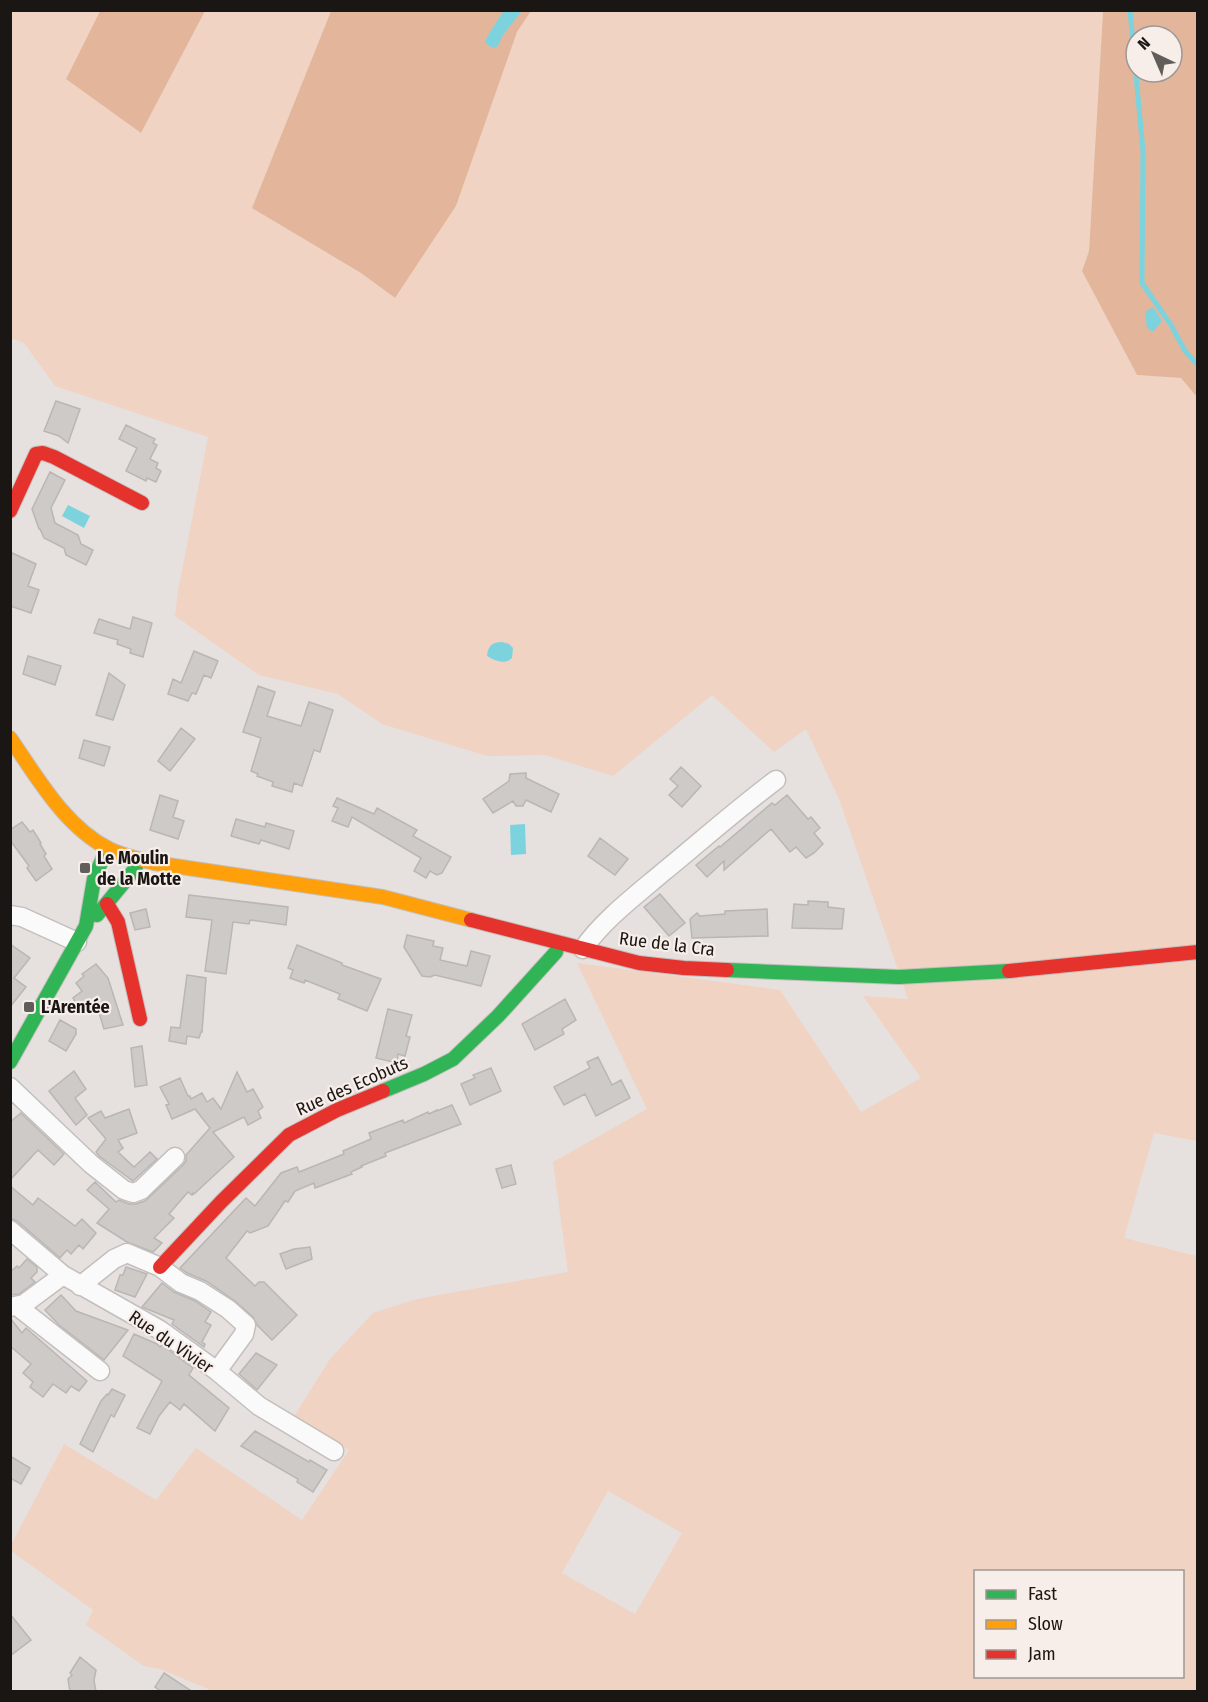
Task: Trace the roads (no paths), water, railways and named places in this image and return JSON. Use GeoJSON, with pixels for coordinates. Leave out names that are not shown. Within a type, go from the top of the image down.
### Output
{"type":"FeatureCollection","features":[{"type":"Feature","properties":{"kind":"street"},"geometry":{"type":"LineString","coordinates":[[10,511],[36,454],[43,453],[142,503]]}},
{"type":"Feature","properties":{"kind":"street","name":"Rue de la Cra"},"geometry":{"type":"LineString","coordinates":[[10,738],[62,812],[107,848],[138,860],[383,897],[639,963],[684,968],[899,977],[1004,972],[1197,952]]}},
{"type":"Feature","properties":{"kind":"street"},"geometry":{"type":"LineString","coordinates":[[583,949],[591,937],[634,897],[776,780]]}},
{"type":"Feature","properties":{"kind":"street"},"geometry":{"type":"LineString","coordinates":[[86,926],[94,879],[107,848]]}},
{"type":"Feature","properties":{"kind":"street"},"geometry":{"type":"LineString","coordinates":[[10,1062],[86,926],[135,869],[138,860]]}},
{"type":"Feature","properties":{"kind":"street"},"geometry":{"type":"LineString","coordinates":[[107,904],[118,922],[140,1019]]}},
{"type":"Feature","properties":{"kind":"street"},"geometry":{"type":"LineString","coordinates":[[10,915],[21,917],[77,942]]}},
{"type":"Feature","properties":{"kind":"street","name":"Rue des Ecobuts"},"geometry":{"type":"LineString","coordinates":[[160,1267],[221,1202],[289,1135],[337,1110],[424,1074],[453,1059],[498,1016],[556,952],[558,943]]}},
{"type":"Feature","properties":{"kind":"street"},"geometry":{"type":"LineString","coordinates":[[10,1087],[91,1164],[124,1190],[141,1191],[175,1157]]}},
{"type":"Feature","properties":{"kind":"street","name":"Rue du Vivier"},"geometry":{"type":"LineString","coordinates":[[10,1230],[63,1275],[160,1330],[217,1371],[259,1406],[334,1451]]}},
{"type":"Feature","properties":{"kind":"street"},"geometry":{"type":"LineString","coordinates":[[80,1286],[114,1259],[127,1252],[160,1267],[181,1283],[200,1291],[228,1309],[246,1325],[244,1334],[217,1371]]}},
{"type":"Feature","properties":{"kind":"street"},"geometry":{"type":"LineString","coordinates":[[14,1307],[24,1304],[63,1275]]}},
{"type":"Feature","properties":{"kind":"street"},"geometry":{"type":"LineString","coordinates":[[14,1307],[100,1371]]}},
{"type":"Feature","properties":{"kind":"water"},"geometry":{"type":"Polygon","coordinates":[[[504,10],[522,11],[503,35],[497,47],[493,48],[485,43],[504,10]]]}},
{"type":"Feature","properties":{"kind":"water"},"geometry":{"type":"Polygon","coordinates":[[[1153,307],[1162,321],[1153,332],[1147,328],[1145,312],[1153,307]]]}},
{"type":"Feature","properties":{"kind":"water"},"geometry":{"type":"Polygon","coordinates":[[[68,505],[90,516],[84,528],[62,516],[68,505]]]}},
{"type":"Feature","properties":{"kind":"water"},"geometry":{"type":"Polygon","coordinates":[[[502,642],[513,648],[512,658],[503,662],[487,656],[491,645],[502,642]]]}},
{"type":"Feature","properties":{"kind":"water"},"geometry":{"type":"Polygon","coordinates":[[[525,824],[526,854],[511,855],[510,825],[525,824]]]}},
{"type":"Feature","properties":{"kind":"waterway"},"geometry":{"type":"LineString","coordinates":[[1130,10],[1143,151],[1142,283],[1171,325],[1185,351],[1198,365]]}},
{"type":"Feature","properties":{"kind":"place","name":"Le Moulin de la Motte"},"geometry":{"type":"Point","coordinates":[85,868]}},
{"type":"Feature","properties":{"kind":"place","name":"L'Arentée"},"geometry":{"type":"Point","coordinates":[29,1007]}}]}
